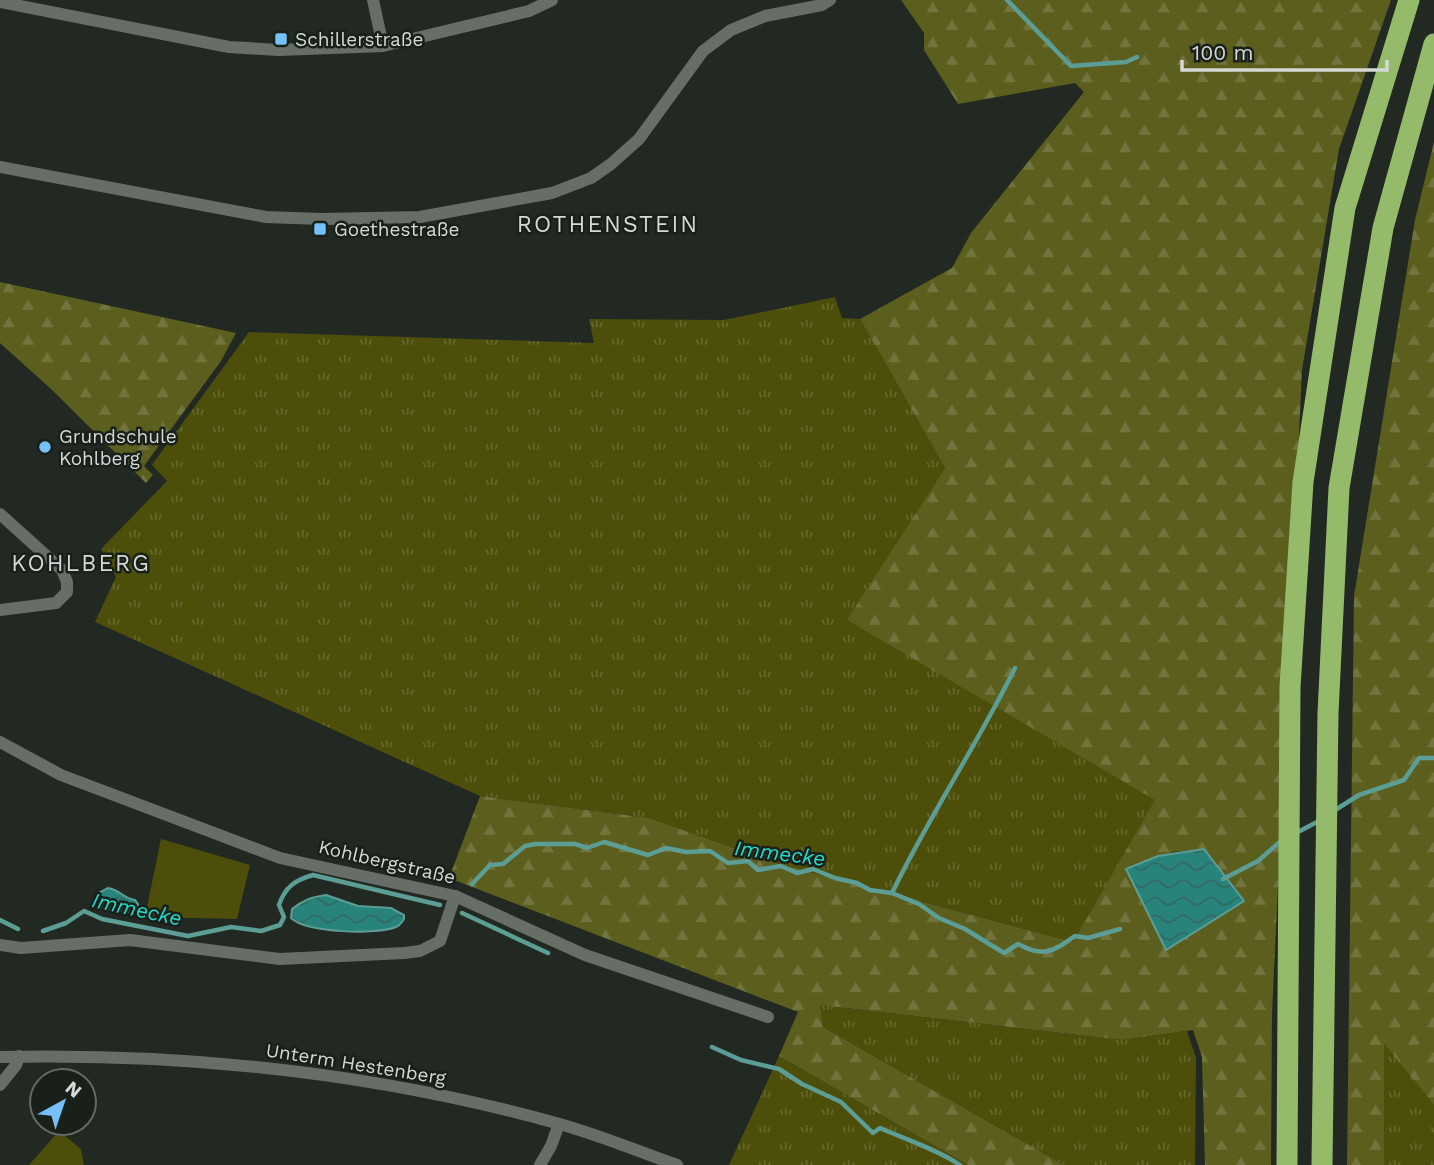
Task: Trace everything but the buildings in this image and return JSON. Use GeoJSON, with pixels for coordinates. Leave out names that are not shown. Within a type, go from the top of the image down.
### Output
{"type":"FeatureCollection","features":[{"type":"Feature","properties":{"kind":"highway"},"geometry":{"type":"LineString","coordinates":[[1287,1165],[1290,1048],[1290,687],[1303,482],[1345,208],[1409,0]]}},
{"type":"Feature","properties":{"kind":"highway"},"geometry":{"type":"LineString","coordinates":[[1322,1165],[1328,713],[1339,488],[1383,228],[1434,44]]}},
{"type":"Feature","properties":{"kind":"street"},"geometry":{"type":"LineString","coordinates":[[373,0],[383,46]]}},
{"type":"Feature","properties":{"kind":"street"},"geometry":{"type":"LineString","coordinates":[[0,2],[229,47],[279,50],[383,46],[529,10],[551,0]]}},
{"type":"Feature","properties":{"kind":"street"},"geometry":{"type":"LineString","coordinates":[[0,167],[266,217],[420,217],[552,193],[591,178],[639,139],[703,51],[731,30],[765,16],[822,5],[830,0]]}},
{"type":"Feature","properties":{"kind":"street"},"geometry":{"type":"LineString","coordinates":[[0,514],[62,570],[67,593],[56,603],[1,608]]}},
{"type":"Feature","properties":{"kind":"street","name":"Kohlbergstraße"},"geometry":{"type":"LineString","coordinates":[[0,742],[61,775],[280,858],[455,896],[585,955],[768,1017]]}},
{"type":"Feature","properties":{"kind":"street"},"geometry":{"type":"LineString","coordinates":[[0,945],[21,948],[130,940],[280,959],[404,953],[420,951],[440,941],[455,896]]}},
{"type":"Feature","properties":{"kind":"street","name":"Unterm Hestenberg"},"geometry":{"type":"LineString","coordinates":[[0,1056],[179,1059],[400,1087],[559,1124],[677,1165]]}},
{"type":"Feature","properties":{"kind":"street"},"geometry":{"type":"LineString","coordinates":[[0,1085],[12,1072],[19,1056]]}},
{"type":"Feature","properties":{"kind":"street"},"geometry":{"type":"LineString","coordinates":[[540,1165],[559,1124]]}},
{"type":"Feature","properties":{"kind":"green space"},"geometry":{"type":"Polygon","coordinates":[[[901,0],[1391,0],[1339,149],[1302,370],[1272,1014],[1271,1165],[1205,1165],[1202,1057],[1193,1030],[1122,1040],[820,1005],[823,1027],[1064,1165],[968,1165],[779,1056],[798,1012],[449,878],[480,796],[649,818],[776,863],[1073,942],[1155,800],[847,620],[945,468],[860,319],[952,268],[971,233],[1084,92],[1075,83],[958,104],[924,50],[924,33],[901,0]],[[1204,849],[1173,852],[1127,869],[1166,950],[1244,901],[1204,849]]]}},
{"type":"Feature","properties":{"kind":"green space"},"geometry":{"type":"Polygon","coordinates":[[[1434,142],[1434,1105],[1384,1043],[1384,1165],[1347,1165],[1354,596],[1415,220],[1434,142]]]}},
{"type":"Feature","properties":{"kind":"green space"},"geometry":{"type":"Polygon","coordinates":[[[0,282],[236,333],[221,361],[144,466],[153,475],[146,483],[50,388],[0,343],[0,282]]]}},
{"type":"Feature","properties":{"kind":"green space"},"geometry":{"type":"Polygon","coordinates":[[[835,297],[842,318],[860,319],[945,468],[848,620],[1156,800],[1073,942],[776,863],[649,818],[480,796],[95,622],[116,577],[101,549],[167,481],[152,465],[249,332],[594,343],[589,319],[724,320],[835,297]]]}},
{"type":"Feature","properties":{"kind":"green space"},"geometry":{"type":"Polygon","coordinates":[[[161,839],[250,865],[237,919],[145,917],[161,839]]]}},
{"type":"Feature","properties":{"kind":"green space"},"geometry":{"type":"Polygon","coordinates":[[[820,1005],[1122,1040],[1187,1031],[1196,1058],[1195,1165],[1064,1165],[823,1027],[820,1005]]]}},
{"type":"Feature","properties":{"kind":"green space"},"geometry":{"type":"Polygon","coordinates":[[[1384,1042],[1434,1105],[1434,1165],[1384,1165],[1384,1042]]]}},
{"type":"Feature","properties":{"kind":"green space"},"geometry":{"type":"Polygon","coordinates":[[[779,1056],[968,1165],[729,1165],[779,1056]]]}},
{"type":"Feature","properties":{"kind":"green space"},"geometry":{"type":"Polygon","coordinates":[[[54,1137],[66,1137],[81,1149],[84,1165],[29,1165],[54,1137]]]}},
{"type":"Feature","properties":{"kind":"water"},"geometry":{"type":"Polygon","coordinates":[[[1204,849],[1244,901],[1166,950],[1126,869],[1158,856],[1204,849]]]}},
{"type":"Feature","properties":{"kind":"water"},"geometry":{"type":"Polygon","coordinates":[[[108,888],[135,900],[138,910],[130,913],[103,909],[97,902],[99,893],[108,888]]]}},
{"type":"Feature","properties":{"kind":"water"},"geometry":{"type":"Polygon","coordinates":[[[326,895],[358,906],[391,908],[404,915],[404,919],[400,925],[387,930],[359,932],[311,927],[291,918],[292,909],[300,903],[326,895]]]}},
{"type":"Feature","properties":{"kind":"waterway"},"geometry":{"type":"LineString","coordinates":[[1007,0],[1071,66],[1126,62],[1137,57]]}},
{"type":"Feature","properties":{"kind":"waterway"},"geometry":{"type":"LineString","coordinates":[[892,893],[1015,668]]}},
{"type":"Feature","properties":{"kind":"waterway","name":"Immecke"},"geometry":{"type":"LineString","coordinates":[[1332,812],[1359,795],[1404,780],[1419,758],[1434,758]]}},
{"type":"Feature","properties":{"kind":"waterway","name":"Immecke"},"geometry":{"type":"LineString","coordinates":[[1296,833],[1319,821]]}},
{"type":"Feature","properties":{"kind":"waterway","name":"Immecke"},"geometry":{"type":"LineString","coordinates":[[1223,879],[1258,861],[1282,840]]}},
{"type":"Feature","properties":{"kind":"waterway","name":"Immecke"},"geometry":{"type":"LineString","coordinates":[[472,884],[490,865],[503,864],[525,846],[575,844],[587,848],[604,842],[648,855],[666,848],[686,852],[710,851],[728,863],[748,861],[758,870],[781,866],[797,873],[813,869],[919,904],[939,918],[965,929],[1004,953],[1018,944],[1035,951],[1048,951],[1075,936],[1088,938],[1120,929]]}},
{"type":"Feature","properties":{"kind":"waterway","name":"Immecke"},"geometry":{"type":"LineString","coordinates":[[43,931],[66,923],[84,911],[102,919],[188,936],[231,927],[261,931],[280,925],[284,917],[279,905],[284,893],[296,882],[313,875],[440,905]]}},
{"type":"Feature","properties":{"kind":"waterway"},"geometry":{"type":"LineString","coordinates":[[462,913],[548,953]]}},
{"type":"Feature","properties":{"kind":"waterway","name":"Immecke"},"geometry":{"type":"LineString","coordinates":[[0,920],[18,929]]}},
{"type":"Feature","properties":{"kind":"waterway"},"geometry":{"type":"LineString","coordinates":[[712,1047],[741,1060],[779,1069],[802,1084],[841,1102],[873,1133],[880,1128],[931,1149],[960,1165]]}},
{"type":"Feature","properties":{"kind":"place","name":"Schillerstraße"},"geometry":{"type":"Point","coordinates":[281,39]}},
{"type":"Feature","properties":{"kind":"place","name":"Goethestraße"},"geometry":{"type":"Point","coordinates":[320,229]}},
{"type":"Feature","properties":{"kind":"place","name":"Grundschule Kohlberg"},"geometry":{"type":"Point","coordinates":[45,447]}},
{"type":"Feature","properties":{"kind":"district","name":"ROTHENSTEIN"},"geometry":{"type":"Point","coordinates":[608,224]}},
{"type":"Feature","properties":{"kind":"district","name":"KOHLBERG"},"geometry":{"type":"Point","coordinates":[81,563]}}]}
